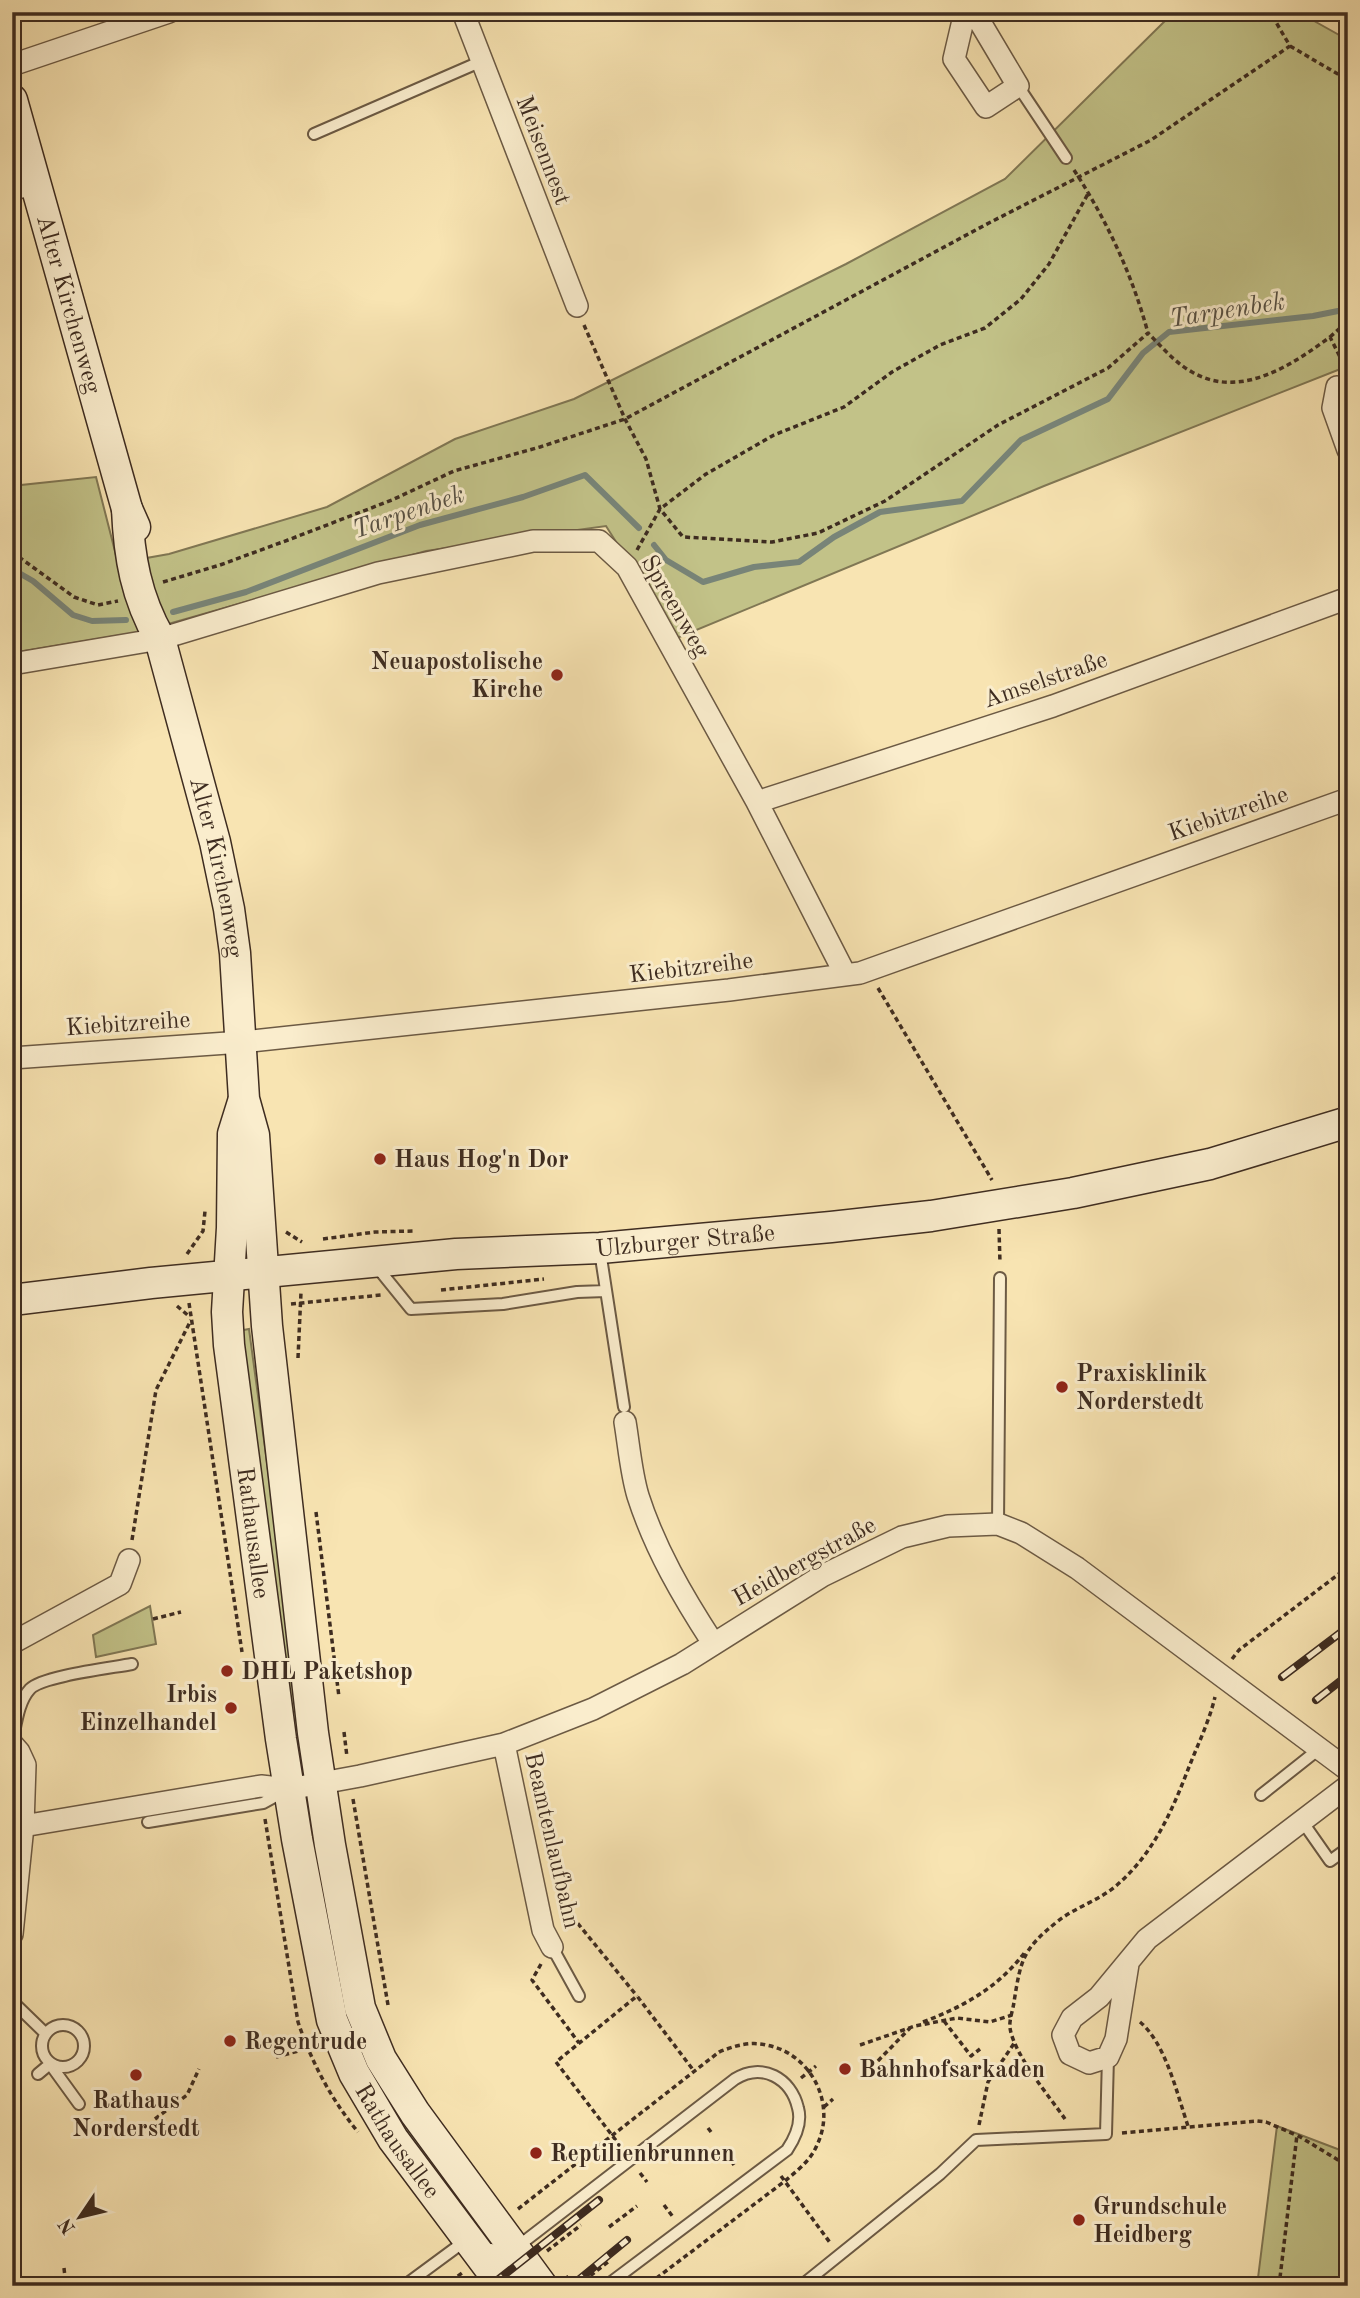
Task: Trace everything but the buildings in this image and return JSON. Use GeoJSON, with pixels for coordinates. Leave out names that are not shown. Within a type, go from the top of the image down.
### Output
{"type":"FeatureCollection","features":[{"type":"Feature","properties":{"kind":"main road","name":"Alter Kirchenweg"},"geometry":{"type":"LineString","coordinates":[[12,100],[24,186],[127,509],[128,551],[146,615],[160,639],[222,871],[235,953],[244,1099],[254,1135],[264,1272]]}},
{"type":"Feature","properties":{"kind":"main road","name":"Alter Kirchenweg"},"geometry":{"type":"LineString","coordinates":[[229,1276],[233,1134],[244,1099]]}},
{"type":"Feature","properties":{"kind":"main road","name":"Ulzburger Straße"},"geometry":{"type":"LineString","coordinates":[[12,1300],[456,1254],[600,1248],[932,1216],[1073,1193],[1210,1164],[1348,1122]]}},
{"type":"Feature","properties":{"kind":"main road","name":"Rathausallee"},"geometry":{"type":"LineString","coordinates":[[264,1272],[267,1326],[313,1733],[358,1996],[366,2026],[381,2059],[415,2113],[477,2227],[503,2286]]}},
{"type":"Feature","properties":{"kind":"main road","name":"Rathausallee"},"geometry":{"type":"LineString","coordinates":[[229,1276],[229,1345],[289,1789],[332,2020],[354,2073],[372,2106],[430,2189],[542,2286]]}},
{"type":"Feature","properties":{"kind":"street"},"geometry":{"type":"LineString","coordinates":[[12,65],[169,12]]}},
{"type":"Feature","properties":{"kind":"street","name":"Meisennest"},"geometry":{"type":"LineString","coordinates":[[463,12],[577,306]]}},
{"type":"Feature","properties":{"kind":"street"},"geometry":{"type":"LineString","coordinates":[[965,12],[954,59],[986,107],[1018,86],[974,12]]}},
{"type":"Feature","properties":{"kind":"street"},"geometry":{"type":"LineString","coordinates":[[1337,387],[1333,408],[1348,450]]}},
{"type":"Feature","properties":{"kind":"street","name":"Spreenweg"},"geometry":{"type":"LineString","coordinates":[[12,664],[160,639],[378,573],[533,541],[599,541],[627,567],[757,802],[845,974]]}},
{"type":"Feature","properties":{"kind":"street","name":"Amselstraße"},"geometry":{"type":"LineString","coordinates":[[757,802],[1053,706],[1348,598]]}},
{"type":"Feature","properties":{"kind":"street","name":"Kiebitzreihe"},"geometry":{"type":"LineString","coordinates":[[12,1058],[242,1042],[729,990],[868,971],[1348,799]]}},
{"type":"Feature","properties":{"kind":"street"},"geometry":{"type":"LineString","coordinates":[[625,1415],[637,1493],[652,1533],[670,1573],[713,1643]]}},
{"type":"Feature","properties":{"kind":"street","name":"Heidbergstraße"},"geometry":{"type":"LineString","coordinates":[[321,1783],[504,1744],[593,1709],[682,1664],[822,1576],[902,1537],[948,1526],[998,1524],[1021,1533],[1077,1568],[1348,1770]]}},
{"type":"Feature","properties":{"kind":"street"},"geometry":{"type":"LineString","coordinates":[[12,1643],[120,1584],[129,1560]]}},
{"type":"Feature","properties":{"kind":"street"},"geometry":{"type":"LineString","coordinates":[[12,1743],[25,1765],[23,1826],[12,1934]]}},
{"type":"Feature","properties":{"kind":"street","name":"Beamtenlaufbahn"},"geometry":{"type":"LineString","coordinates":[[504,1744],[547,1938]]}},
{"type":"Feature","properties":{"kind":"street"},"geometry":{"type":"LineString","coordinates":[[23,1826],[261,1786],[289,1789],[321,1783]]}},
{"type":"Feature","properties":{"kind":"street"},"geometry":{"type":"LineString","coordinates":[[1128,1964],[1116,2039],[1108,2057],[1089,2063],[1070,2054],[1063,2035],[1072,2018],[1100,1997],[1147,1939],[1348,1786]]}},
{"type":"Feature","properties":{"kind":"lane"},"geometry":{"type":"LineString","coordinates":[[314,134],[482,61]]}},
{"type":"Feature","properties":{"kind":"lane"},"geometry":{"type":"LineString","coordinates":[[1018,86],[1066,158]]}},
{"type":"Feature","properties":{"kind":"lane"},"geometry":{"type":"LineString","coordinates":[[600,1248],[625,1415]]}},
{"type":"Feature","properties":{"kind":"lane"},"geometry":{"type":"LineString","coordinates":[[373,1262],[411,1309],[503,1304],[578,1292],[607,1291]]}},
{"type":"Feature","properties":{"kind":"lane"},"geometry":{"type":"LineString","coordinates":[[998,1524],[1000,1279]]}},
{"type":"Feature","properties":{"kind":"lane"},"geometry":{"type":"LineString","coordinates":[[12,1743],[22,1703],[30,1688],[48,1680],[132,1664]]}},
{"type":"Feature","properties":{"kind":"lane"},"geometry":{"type":"LineString","coordinates":[[1261,1795],[1319,1749]]}},
{"type":"Feature","properties":{"kind":"lane"},"geometry":{"type":"LineString","coordinates":[[148,1822],[263,1803],[289,1789]]}},
{"type":"Feature","properties":{"kind":"lane"},"geometry":{"type":"LineString","coordinates":[[1302,1821],[1330,1861],[1348,1848]]}},
{"type":"Feature","properties":{"kind":"lane"},"geometry":{"type":"LineString","coordinates":[[547,1938],[579,1996]]}},
{"type":"Feature","properties":{"kind":"lane"},"geometry":{"type":"LineString","coordinates":[[12,2001],[45,2033]]}},
{"type":"Feature","properties":{"kind":"lane"},"geometry":{"type":"LineString","coordinates":[[50,2064],[66,2068],[80,2059],[84,2043],[75,2028],[59,2024],[45,2033],[41,2049],[50,2064],[79,2104]]}},
{"type":"Feature","properties":{"kind":"lane"},"geometry":{"type":"LineString","coordinates":[[801,2286],[940,2174],[976,2140],[1106,2134],[1108,2057]]}},
{"type":"Feature","properties":{"kind":"lane"},"geometry":{"type":"LineString","coordinates":[[38,2074],[50,2064]]}},
{"type":"Feature","properties":{"kind":"lane"},"geometry":{"type":"LineString","coordinates":[[404,2286],[477,2227],[630,2160],[744,2074],[761,2071],[771,2073],[789,2089],[799,2109],[797,2131],[792,2143],[779,2158],[606,2286]]}},
{"type":"Feature","properties":{"kind":"lane","name":"Rathausallee"},"geometry":{"type":"LineString","coordinates":[[477,2227],[477,2239],[530,2286]]}},
{"type":"Feature","properties":{"kind":"path"},"geometry":{"type":"LineString","coordinates":[[1270,12],[1290,46],[1348,80]]}},
{"type":"Feature","properties":{"kind":"path"},"geometry":{"type":"LineString","coordinates":[[162,582],[301,536],[392,500],[454,471],[625,419],[985,225],[1151,140],[1290,46]]}},
{"type":"Feature","properties":{"kind":"path"},"geometry":{"type":"LineString","coordinates":[[1079,177],[1104,217],[1139,303],[1148,333],[1175,361],[1194,373],[1215,381],[1238,382],[1270,374],[1296,361],[1348,321]]}},
{"type":"Feature","properties":{"kind":"path"},"geometry":{"type":"LineString","coordinates":[[627,567],[660,509],[706,474],[774,435],[844,407],[892,373],[940,345],[985,328],[1021,299],[1049,264],[1089,192]]}},
{"type":"Feature","properties":{"kind":"path"},"geometry":{"type":"LineString","coordinates":[[577,306],[625,419],[646,459],[660,509],[683,537],[772,542],[818,533],[885,501],[998,425],[1108,368],[1148,333]]}},
{"type":"Feature","properties":{"kind":"path"},"geometry":{"type":"LineString","coordinates":[[1330,337],[1342,361]]}},
{"type":"Feature","properties":{"kind":"path"},"geometry":{"type":"LineString","coordinates":[[12,552],[74,597],[98,606],[121,600]]}},
{"type":"Feature","properties":{"kind":"path"},"geometry":{"type":"LineString","coordinates":[[868,971],[993,1182],[999,1205],[1000,1279]]}},
{"type":"Feature","properties":{"kind":"path"},"geometry":{"type":"LineString","coordinates":[[302,1242],[375,1232],[420,1232]]}},
{"type":"Feature","properties":{"kind":"path"},"geometry":{"type":"LineString","coordinates":[[298,1368],[300,1303]]}},
{"type":"Feature","properties":{"kind":"path"},"geometry":{"type":"LineString","coordinates":[[129,1560],[156,1390],[192,1318]]}},
{"type":"Feature","properties":{"kind":"path"},"geometry":{"type":"LineString","coordinates":[[315,1505],[339,1697]]}},
{"type":"Feature","properties":{"kind":"path"},"geometry":{"type":"LineString","coordinates":[[1239,1650],[1348,1567]]}},
{"type":"Feature","properties":{"kind":"path"},"geometry":{"type":"LineString","coordinates":[[153,1619],[181,1612]]}},
{"type":"Feature","properties":{"kind":"path"},"geometry":{"type":"LineString","coordinates":[[860,2045],[949,2013],[989,1989],[1012,1970],[1032,1942],[1061,1918],[1117,1885],[1140,1861],[1175,1805],[1210,1717],[1220,1675]]}},
{"type":"Feature","properties":{"kind":"path"},"geometry":{"type":"LineString","coordinates":[[344,1732],[390,2016]]}},
{"type":"Feature","properties":{"kind":"path"},"geometry":{"type":"LineString","coordinates":[[580,2043],[532,1980],[547,1938],[575,1920],[694,2071]]}},
{"type":"Feature","properties":{"kind":"path"},"geometry":{"type":"LineString","coordinates":[[1032,1942],[1020,1966],[1010,2027],[1015,2042],[1042,2091],[1064,2118]]}},
{"type":"Feature","properties":{"kind":"path"},"geometry":{"type":"LineString","coordinates":[[630,2160],[556,2062],[637,1996]]}},
{"type":"Feature","properties":{"kind":"path"},"geometry":{"type":"LineString","coordinates":[[1121,2007],[1151,2032],[1172,2079],[1188,2126]]}},
{"type":"Feature","properties":{"kind":"path"},"geometry":{"type":"LineString","coordinates":[[872,2067],[913,2026],[957,2018],[990,2022],[1012,2015]]}},
{"type":"Feature","properties":{"kind":"path"},"geometry":{"type":"LineString","coordinates":[[944,2021],[971,2056],[980,2049]]}},
{"type":"Feature","properties":{"kind":"path"},"geometry":{"type":"LineString","coordinates":[[976,2140],[988,2081],[1015,2042]]}},
{"type":"Feature","properties":{"kind":"path"},"geometry":{"type":"LineString","coordinates":[[516,2211],[719,2052],[753,2044],[775,2047],[810,2071],[816,2066]]}},
{"type":"Feature","properties":{"kind":"path"},"geometry":{"type":"LineString","coordinates":[[155,2119],[187,2095],[199,2069]]}},
{"type":"Feature","properties":{"kind":"path"},"geometry":{"type":"LineString","coordinates":[[824,2108],[833,2099]]}},
{"type":"Feature","properties":{"kind":"path"},"geometry":{"type":"LineString","coordinates":[[1106,2134],[1256,2120],[1297,2135],[1348,2166]]}},
{"type":"Feature","properties":{"kind":"path"},"geometry":{"type":"LineString","coordinates":[[1279,2286],[1297,2135]]}},
{"type":"Feature","properties":{"kind":"path"},"geometry":{"type":"LineString","coordinates":[[728,2156],[734,2165]]}},
{"type":"Feature","properties":{"kind":"path"},"geometry":{"type":"LineString","coordinates":[[782,2176],[839,2254]]}},
{"type":"Feature","properties":{"kind":"path"},"geometry":{"type":"LineString","coordinates":[[646,2286],[785,2181]]}},
{"type":"Feature","properties":{"kind":"path"},"geometry":{"type":"LineString","coordinates":[[664,2205],[671,2213]]}},
{"type":"Feature","properties":{"kind":"path"},"geometry":{"type":"LineString","coordinates":[[609,2227],[637,2206]]}},
{"type":"Feature","properties":{"kind":"path"},"geometry":{"type":"LineString","coordinates":[[547,2251],[581,2225]]}},
{"type":"Feature","properties":{"kind":"path"},"geometry":{"type":"LineString","coordinates":[[444,2286],[477,2227]]}},
{"type":"Feature","properties":{"kind":"path"},"geometry":{"type":"LineString","coordinates":[[577,2286],[608,2262]]}},
{"type":"Feature","properties":{"kind":"path"},"geometry":{"type":"LineString","coordinates":[[64,2268],[66,2286]]}},
{"type":"Feature","properties":{"kind":"green space"},"geometry":{"type":"Polygon","coordinates":[[[1174,12],[1298,12],[1348,40],[1348,366],[1044,486],[677,638],[606,526],[426,551],[140,632],[12,653],[12,486],[96,477],[118,563],[169,554],[327,507],[455,439],[574,399],[846,264],[1005,179],[1174,12]]]}},
{"type":"Feature","properties":{"kind":"green space"},"geometry":{"type":"Polygon","coordinates":[[[249,1329],[303,1730],[289,1731],[233,1332],[249,1329]]]}},
{"type":"Feature","properties":{"kind":"green space"},"geometry":{"type":"Polygon","coordinates":[[[150,1606],[156,1644],[96,1657],[93,1635],[150,1606]]]}},
{"type":"Feature","properties":{"kind":"green space"},"geometry":{"type":"Polygon","coordinates":[[[360,2036],[455,2192],[454,2196],[429,2175],[345,2042],[360,2036]]]}},
{"type":"Feature","properties":{"kind":"green space"},"geometry":{"type":"Polygon","coordinates":[[[1277,2126],[1348,2153],[1348,2286],[1257,2286],[1277,2126]]]}},
{"type":"Feature","properties":{"kind":"waterway","name":"Tarpenbek"},"geometry":{"type":"LineString","coordinates":[[654,545],[666,560],[703,582],[754,567],[799,562],[834,537],[880,512],[962,501],[1021,440],[1108,399],[1143,353],[1169,332],[1313,316],[1343,310],[1348,300]]}},
{"type":"Feature","properties":{"kind":"waterway","name":"Tarpenbek"},"geometry":{"type":"LineString","coordinates":[[173,612],[246,592],[420,525],[523,497],[585,475],[639,528]]}},
{"type":"Feature","properties":{"kind":"waterway","name":"Tarpenbek"},"geometry":{"type":"LineString","coordinates":[[12,569],[33,581],[73,615],[92,621],[126,620]]}},
{"type":"Feature","properties":{"kind":"railway"},"geometry":{"type":"LineString","coordinates":[[1282,1677],[1348,1627]]}},
{"type":"Feature","properties":{"kind":"railway"},"geometry":{"type":"LineString","coordinates":[[1316,1700],[1348,1675]]}},
{"type":"Feature","properties":{"kind":"railway"},"geometry":{"type":"LineString","coordinates":[[490,2286],[599,2200]]}},
{"type":"Feature","properties":{"kind":"railway"},"geometry":{"type":"LineString","coordinates":[[571,2286],[627,2240]]}},
{"type":"Feature","properties":{"kind":"place","name":"Neuapostolische Kirche"},"geometry":{"type":"Point","coordinates":[557,675]}},
{"type":"Feature","properties":{"kind":"place","name":"Haus Hog'n Dor"},"geometry":{"type":"Point","coordinates":[380,1159]}},
{"type":"Feature","properties":{"kind":"place","name":"Praxisklinik Norderstedt"},"geometry":{"type":"Point","coordinates":[1062,1387]}},
{"type":"Feature","properties":{"kind":"place","name":"DHL Paketshop"},"geometry":{"type":"Point","coordinates":[227,1671]}},
{"type":"Feature","properties":{"kind":"place","name":"Irbis Einzelhandel"},"geometry":{"type":"Point","coordinates":[231,1708]}},
{"type":"Feature","properties":{"kind":"place","name":"Regentrude"},"geometry":{"type":"Point","coordinates":[230,2041]}},
{"type":"Feature","properties":{"kind":"place","name":"Bahnhofsarkaden"},"geometry":{"type":"Point","coordinates":[845,2069]}},
{"type":"Feature","properties":{"kind":"place","name":"Rathaus Norderstedt"},"geometry":{"type":"Point","coordinates":[136,2075]}},
{"type":"Feature","properties":{"kind":"place","name":"Reptilienbrunnen"},"geometry":{"type":"Point","coordinates":[536,2153]}},
{"type":"Feature","properties":{"kind":"place","name":"Grundschule Heidberg"},"geometry":{"type":"Point","coordinates":[1079,2220]}}]}
